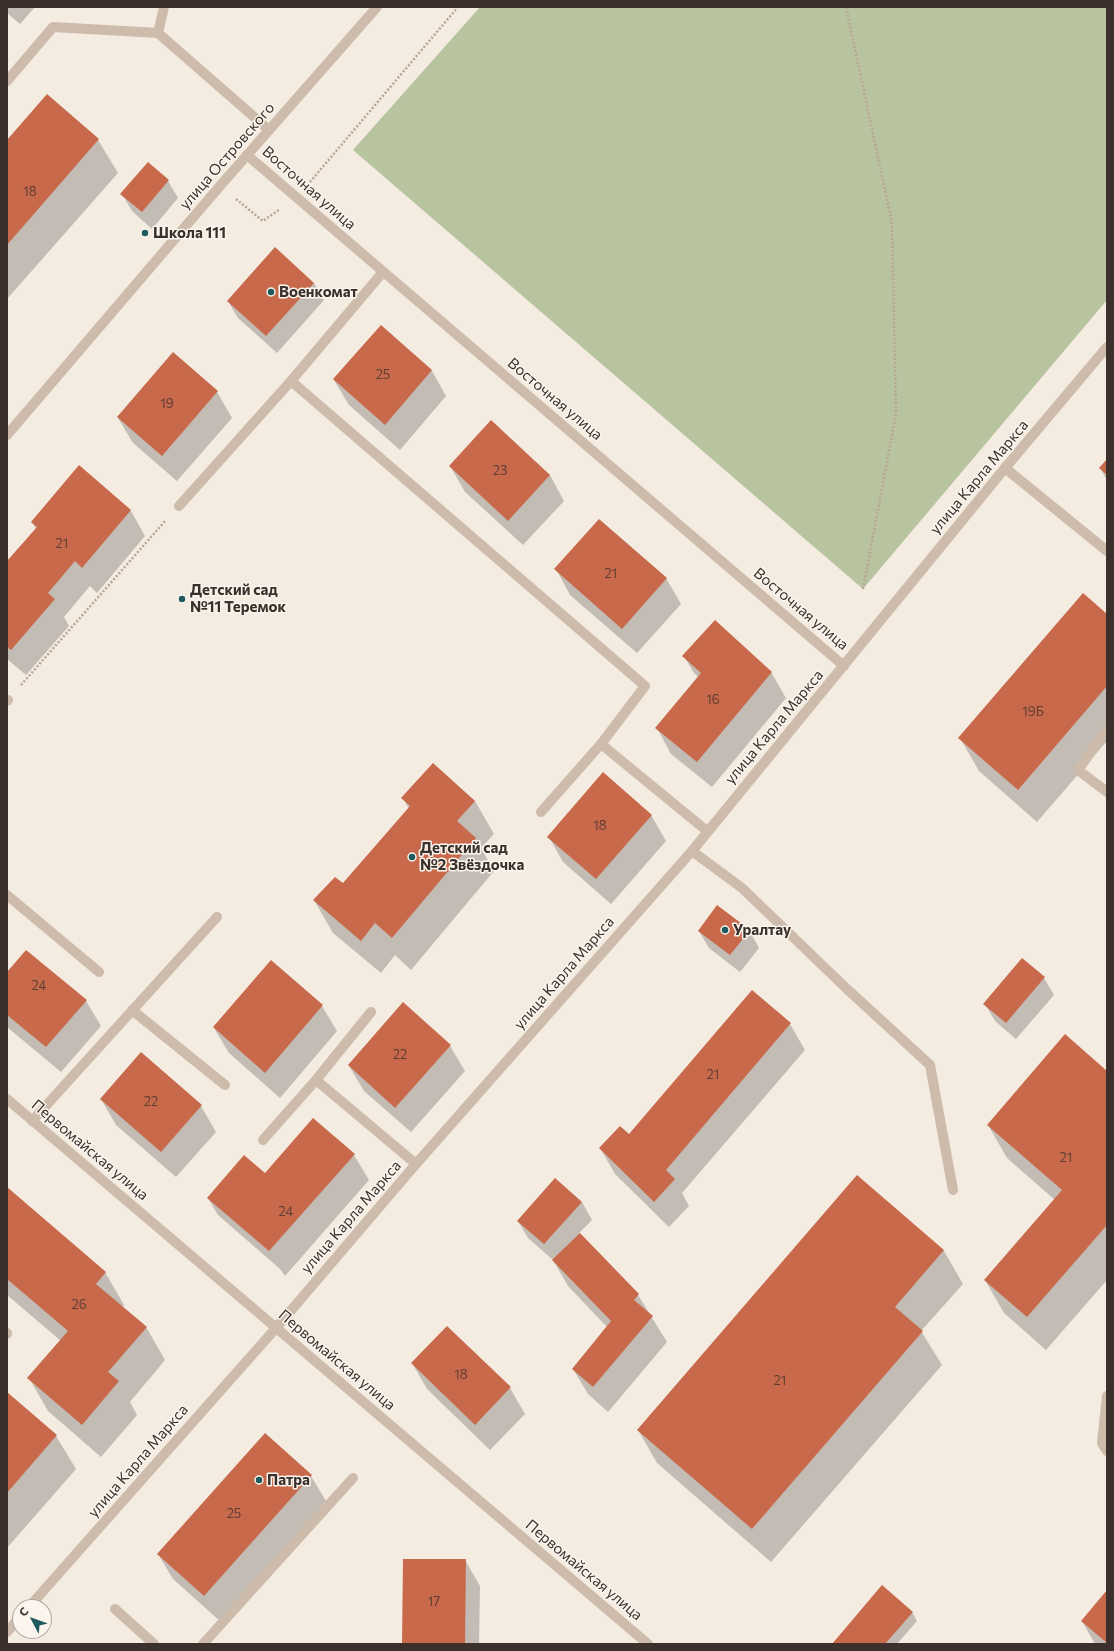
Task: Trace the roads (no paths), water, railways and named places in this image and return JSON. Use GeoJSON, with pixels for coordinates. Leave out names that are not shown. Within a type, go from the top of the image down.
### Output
{"type":"FeatureCollection","features":[{"type":"Feature","properties":{"kind":"street"},"geometry":{"type":"LineString","coordinates":[[158,34],[164,7]]}},
{"type":"Feature","properties":{"kind":"street","name":"улица Островского"},"geometry":{"type":"LineString","coordinates":[[7,435],[220,186],[377,7]]}},
{"type":"Feature","properties":{"kind":"street"},"geometry":{"type":"LineString","coordinates":[[7,81],[53,28],[158,34],[269,130]]}},
{"type":"Feature","properties":{"kind":"street","name":"Восточная улица"},"geometry":{"type":"LineString","coordinates":[[247,155],[844,666]]}},
{"type":"Feature","properties":{"kind":"street"},"geometry":{"type":"LineString","coordinates":[[179,506],[291,381],[383,272]]}},
{"type":"Feature","properties":{"kind":"street","name":"улица Карла Маркса"},"geometry":{"type":"LineString","coordinates":[[36,1599],[276,1328],[416,1164],[692,851],[1005,468],[1107,347]]}},
{"type":"Feature","properties":{"kind":"street"},"geometry":{"type":"LineString","coordinates":[[291,381],[645,686],[601,744],[541,812]]}},
{"type":"Feature","properties":{"kind":"street"},"geometry":{"type":"LineString","coordinates":[[1005,468],[1107,551]]}},
{"type":"Feature","properties":{"kind":"street"},"geometry":{"type":"LineString","coordinates":[[1107,729],[1078,770],[1107,792]]}},
{"type":"Feature","properties":{"kind":"street"},"geometry":{"type":"LineString","coordinates":[[601,744],[707,831]]}},
{"type":"Feature","properties":{"kind":"street"},"geometry":{"type":"LineString","coordinates":[[692,851],[742,888],[847,989],[930,1065],[953,1190]]}},
{"type":"Feature","properties":{"kind":"street"},"geometry":{"type":"LineString","coordinates":[[7,895],[99,972]]}},
{"type":"Feature","properties":{"kind":"street"},"geometry":{"type":"LineString","coordinates":[[32,1121],[217,916]]}},
{"type":"Feature","properties":{"kind":"street"},"geometry":{"type":"LineString","coordinates":[[132,1010],[225,1085]]}},
{"type":"Feature","properties":{"kind":"street"},"geometry":{"type":"LineString","coordinates":[[264,1140],[316,1080],[371,1012]]}},
{"type":"Feature","properties":{"kind":"street"},"geometry":{"type":"LineString","coordinates":[[316,1080],[416,1164]]}},
{"type":"Feature","properties":{"kind":"street","name":"Первомайская улица"},"geometry":{"type":"LineString","coordinates":[[7,1099],[648,1644]]}},
{"type":"Feature","properties":{"kind":"street"},"geometry":{"type":"LineString","coordinates":[[1107,1396],[1102,1444],[1107,1451]]}},
{"type":"Feature","properties":{"kind":"street"},"geometry":{"type":"LineString","coordinates":[[203,1644],[353,1478]]}},
{"type":"Feature","properties":{"kind":"street"},"geometry":{"type":"LineString","coordinates":[[115,1610],[154,1644]]}},
{"type":"Feature","properties":{"kind":"place","name":"Школа 111"},"geometry":{"type":"Point","coordinates":[145,233]}},
{"type":"Feature","properties":{"kind":"place","name":"Военкомат"},"geometry":{"type":"Point","coordinates":[271,292]}},
{"type":"Feature","properties":{"kind":"place","name":"Детский сад №11 Теремок"},"geometry":{"type":"Point","coordinates":[182,599]}},
{"type":"Feature","properties":{"kind":"place","name":"Детский сад №2 Звёздочка"},"geometry":{"type":"Point","coordinates":[412,857]}},
{"type":"Feature","properties":{"kind":"place","name":"Уралтау"},"geometry":{"type":"Point","coordinates":[725,930]}},
{"type":"Feature","properties":{"kind":"place","name":"Патра"},"geometry":{"type":"Point","coordinates":[259,1480]}}]}
